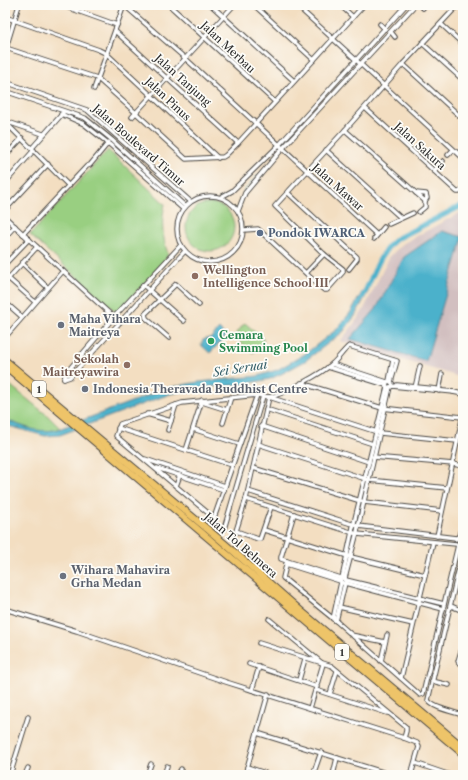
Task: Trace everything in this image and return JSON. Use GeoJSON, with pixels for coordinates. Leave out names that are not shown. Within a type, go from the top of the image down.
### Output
{"type":"FeatureCollection","features":[{"type":"Feature","properties":{"kind":"highway","name":"Jalan Tol Belmera"},"geometry":{"type":"LineString","coordinates":[[5,360],[85,430],[224,543],[306,615],[463,748]]}},
{"type":"Feature","properties":{"kind":"highway","name":"Jalan Tol Belmera"},"geometry":{"type":"LineString","coordinates":[[5,366],[72,419]]}},
{"type":"Feature","properties":{"kind":"highway","name":"Jalan Tol Belmera"},"geometry":{"type":"LineString","coordinates":[[85,430],[221,550],[463,754]]}},
{"type":"Feature","properties":{"kind":"street"},"geometry":{"type":"LineString","coordinates":[[19,5],[7,37],[5,49],[97,78],[187,160],[218,158],[226,155],[364,5]]}},
{"type":"Feature","properties":{"kind":"street"},"geometry":{"type":"LineString","coordinates":[[61,5],[117,24]]}},
{"type":"Feature","properties":{"kind":"street"},"geometry":{"type":"LineString","coordinates":[[94,89],[124,5]]}},
{"type":"Feature","properties":{"kind":"street","name":"Jalan Mawar"},"geometry":{"type":"LineString","coordinates":[[124,5],[186,59],[283,148],[376,237],[384,227]]}},
{"type":"Feature","properties":{"kind":"street","name":"Jalan Merbau"},"geometry":{"type":"LineString","coordinates":[[169,5],[275,102]]}},
{"type":"Feature","properties":{"kind":"street"},"geometry":{"type":"LineString","coordinates":[[212,5],[294,81]]}},
{"type":"Feature","properties":{"kind":"street"},"geometry":{"type":"LineString","coordinates":[[132,117],[234,5]]}},
{"type":"Feature","properties":{"kind":"street"},"geometry":{"type":"LineString","coordinates":[[254,5],[314,60]]}},
{"type":"Feature","properties":{"kind":"street"},"geometry":{"type":"LineString","coordinates":[[296,5],[334,38],[355,60],[463,158]]}},
{"type":"Feature","properties":{"kind":"street"},"geometry":{"type":"LineString","coordinates":[[340,5],[353,17]]}},
{"type":"Feature","properties":{"kind":"street"},"geometry":{"type":"LineString","coordinates":[[221,197],[232,190],[279,145],[406,5]]}},
{"type":"Feature","properties":{"kind":"street"},"geometry":{"type":"LineString","coordinates":[[238,211],[245,193],[283,148],[416,5]]}},
{"type":"Feature","properties":{"kind":"street"},"geometry":{"type":"LineString","coordinates":[[244,230],[258,229],[324,290],[328,290],[344,271],[274,207],[346,130],[403,64],[458,5]]}},
{"type":"Feature","properties":{"kind":"street"},"geometry":{"type":"LineString","coordinates":[[5,17],[107,54]]}},
{"type":"Feature","properties":{"kind":"street"},"geometry":{"type":"LineString","coordinates":[[380,24],[385,29]]}},
{"type":"Feature","properties":{"kind":"street"},"geometry":{"type":"LineString","coordinates":[[441,24],[463,44]]}},
{"type":"Feature","properties":{"kind":"street","name":"Jalan Tanjung"},"geometry":{"type":"LineString","coordinates":[[115,31],[238,143]]}},
{"type":"Feature","properties":{"kind":"street"},"geometry":{"type":"LineString","coordinates":[[391,32],[395,37]]}},
{"type":"Feature","properties":{"kind":"street"},"geometry":{"type":"LineString","coordinates":[[422,43],[463,80]]}},
{"type":"Feature","properties":{"kind":"street","name":"Jalan Pinus"},"geometry":{"type":"LineString","coordinates":[[107,54],[218,158]]}},
{"type":"Feature","properties":{"kind":"street"},"geometry":{"type":"LineString","coordinates":[[403,64],[463,119]]}},
{"type":"Feature","properties":{"kind":"street","name":"Jalan Boulevard Timur"},"geometry":{"type":"LineString","coordinates":[[5,82],[87,110],[190,201]]}},
{"type":"Feature","properties":{"kind":"street"},"geometry":{"type":"LineString","coordinates":[[322,88],[326,92]]}},
{"type":"Feature","properties":{"kind":"street"},"geometry":{"type":"LineString","coordinates":[[339,89],[343,92]]}},
{"type":"Feature","properties":{"kind":"street","name":"Jalan Boulevard Timur"},"geometry":{"type":"LineString","coordinates":[[5,91],[85,118],[112,140],[184,208]]}},
{"type":"Feature","properties":{"kind":"street","name":"Jalan Sakura"},"geometry":{"type":"LineString","coordinates":[[365,108],[458,192],[463,189]]}},
{"type":"Feature","properties":{"kind":"street"},"geometry":{"type":"LineString","coordinates":[[5,183],[33,149],[43,134],[65,111]]}},
{"type":"Feature","properties":{"kind":"street","name":"Jalan Boulevard Timur"},"geometry":{"type":"LineString","coordinates":[[61,114],[84,124],[173,198]]}},
{"type":"Feature","properties":{"kind":"street"},"geometry":{"type":"LineString","coordinates":[[299,115],[303,119]]}},
{"type":"Feature","properties":{"kind":"street"},"geometry":{"type":"LineString","coordinates":[[312,117],[316,121]]}},
{"type":"Feature","properties":{"kind":"street"},"geometry":{"type":"LineString","coordinates":[[5,121],[69,186]]}},
{"type":"Feature","properties":{"kind":"street"},"geometry":{"type":"LineString","coordinates":[[9,124],[43,134]]}},
{"type":"Feature","properties":{"kind":"street"},"geometry":{"type":"LineString","coordinates":[[5,128],[9,124]]}},
{"type":"Feature","properties":{"kind":"street"},"geometry":{"type":"LineString","coordinates":[[346,130],[425,201],[425,207],[419,212]]}},
{"type":"Feature","properties":{"kind":"street"},"geometry":{"type":"LineString","coordinates":[[23,234],[87,166],[90,165],[115,136]]}},
{"type":"Feature","properties":{"kind":"street"},"geometry":{"type":"LineString","coordinates":[[5,156],[22,138]]}},
{"type":"Feature","properties":{"kind":"street"},"geometry":{"type":"LineString","coordinates":[[326,150],[401,218]]}},
{"type":"Feature","properties":{"kind":"street"},"geometry":{"type":"LineString","coordinates":[[448,156],[454,150]]}},
{"type":"Feature","properties":{"kind":"street"},"geometry":{"type":"LineString","coordinates":[[434,171],[443,161]]}},
{"type":"Feature","properties":{"kind":"street"},"geometry":{"type":"LineString","coordinates":[[5,210],[48,164]]}},
{"type":"Feature","properties":{"kind":"street"},"geometry":{"type":"LineString","coordinates":[[173,198],[180,192]]}},
{"type":"Feature","properties":{"kind":"street"},"geometry":{"type":"LineString","coordinates":[[287,192],[357,257],[349,268]]}},
{"type":"Feature","properties":{"kind":"street"},"geometry":{"type":"LineString","coordinates":[[205,196],[221,197],[234,205],[243,220],[244,230],[238,247],[232,254],[224,259],[214,262],[194,258],[185,251],[178,238],[177,227],[179,216],[190,201],[205,196]]}},
{"type":"Feature","properties":{"kind":"street"},"geometry":{"type":"LineString","coordinates":[[389,224],[413,213]]}},
{"type":"Feature","properties":{"kind":"street"},"geometry":{"type":"LineString","coordinates":[[5,217],[119,322]]}},
{"type":"Feature","properties":{"kind":"street"},"geometry":{"type":"LineString","coordinates":[[5,237],[15,226]]}},
{"type":"Feature","properties":{"kind":"street"},"geometry":{"type":"LineString","coordinates":[[5,264],[29,239]]}},
{"type":"Feature","properties":{"kind":"street"},"geometry":{"type":"LineString","coordinates":[[181,244],[114,317],[66,373],[64,379],[70,377],[185,251]]}},
{"type":"Feature","properties":{"kind":"street"},"geometry":{"type":"LineString","coordinates":[[5,282],[37,247]]}},
{"type":"Feature","properties":{"kind":"street"},"geometry":{"type":"LineString","coordinates":[[306,273],[324,254]]}},
{"type":"Feature","properties":{"kind":"street"},"geometry":{"type":"LineString","coordinates":[[22,263],[48,288]]}},
{"type":"Feature","properties":{"kind":"street"},"geometry":{"type":"LineString","coordinates":[[8,334],[63,271]]}},
{"type":"Feature","properties":{"kind":"street"},"geometry":{"type":"LineString","coordinates":[[8,278],[36,302]]}},
{"type":"Feature","properties":{"kind":"street"},"geometry":{"type":"LineString","coordinates":[[169,338],[145,316],[145,314],[176,284],[199,305]]}},
{"type":"Feature","properties":{"kind":"street"},"geometry":{"type":"LineString","coordinates":[[143,285],[184,321]]}},
{"type":"Feature","properties":{"kind":"street"},"geometry":{"type":"LineString","coordinates":[[5,302],[22,317]]}},
{"type":"Feature","properties":{"kind":"street"},"geometry":{"type":"LineString","coordinates":[[269,397],[277,395],[301,383],[332,364],[349,346],[398,362],[389,384],[367,479],[359,501],[352,529],[349,556]]}},
{"type":"Feature","properties":{"kind":"street"},"geometry":{"type":"LineString","coordinates":[[89,347],[94,350]]}},
{"type":"Feature","properties":{"kind":"street"},"geometry":{"type":"LineString","coordinates":[[332,364],[389,384]]}},
{"type":"Feature","properties":{"kind":"street"},"geometry":{"type":"LineString","coordinates":[[415,388],[420,366]]}},
{"type":"Feature","properties":{"kind":"street"},"geometry":{"type":"LineString","coordinates":[[327,367],[389,384],[463,394]]}},
{"type":"Feature","properties":{"kind":"street"},"geometry":{"type":"LineString","coordinates":[[439,390],[442,374]]}},
{"type":"Feature","properties":{"kind":"street"},"geometry":{"type":"LineString","coordinates":[[301,383],[383,409],[463,416],[436,536]]}},
{"type":"Feature","properties":{"kind":"street"},"geometry":{"type":"LineString","coordinates":[[257,395],[215,517],[213,518],[155,467],[116,437],[120,424],[176,404],[257,395],[269,397],[378,432],[458,441]]}},
{"type":"Feature","properties":{"kind":"street"},"geometry":{"type":"LineString","coordinates":[[224,529],[263,396]]}},
{"type":"Feature","properties":{"kind":"street"},"geometry":{"type":"LineString","coordinates":[[223,423],[231,397]]}},
{"type":"Feature","properties":{"kind":"street"},"geometry":{"type":"LineString","coordinates":[[269,397],[261,426],[248,491],[236,531],[259,539],[262,537],[271,507]]}},
{"type":"Feature","properties":{"kind":"street"},"geometry":{"type":"LineString","coordinates":[[202,401],[227,410]]}},
{"type":"Feature","properties":{"kind":"street"},"geometry":{"type":"LineString","coordinates":[[186,450],[202,401]]}},
{"type":"Feature","properties":{"kind":"street"},"geometry":{"type":"LineString","coordinates":[[168,430],[176,404]]}},
{"type":"Feature","properties":{"kind":"street"},"geometry":{"type":"LineString","coordinates":[[266,409],[373,444]]}},
{"type":"Feature","properties":{"kind":"street"},"geometry":{"type":"LineString","coordinates":[[148,414],[171,421]]}},
{"type":"Feature","properties":{"kind":"street"},"geometry":{"type":"LineString","coordinates":[[261,426],[369,462]]}},
{"type":"Feature","properties":{"kind":"street"},"geometry":{"type":"LineString","coordinates":[[118,428],[232,465]]}},
{"type":"Feature","properties":{"kind":"street"},"geometry":{"type":"LineString","coordinates":[[193,429],[239,444]]}},
{"type":"Feature","properties":{"kind":"street"},"geometry":{"type":"LineString","coordinates":[[334,620],[349,556],[358,530],[364,502],[369,462],[372,457],[373,444],[378,432]]}},
{"type":"Feature","properties":{"kind":"street"},"geometry":{"type":"LineString","coordinates":[[258,444],[367,479],[447,488]]}},
{"type":"Feature","properties":{"kind":"street"},"geometry":{"type":"LineString","coordinates":[[372,457],[463,466]]}},
{"type":"Feature","properties":{"kind":"street"},"geometry":{"type":"LineString","coordinates":[[143,458],[225,488]]}},
{"type":"Feature","properties":{"kind":"street"},"geometry":{"type":"LineString","coordinates":[[155,467],[225,488]]}},
{"type":"Feature","properties":{"kind":"street"},"geometry":{"type":"LineString","coordinates":[[253,468],[359,501],[442,511]]}},
{"type":"Feature","properties":{"kind":"street"},"geometry":{"type":"LineString","coordinates":[[176,486],[180,475]]}},
{"type":"Feature","properties":{"kind":"street"},"geometry":{"type":"LineString","coordinates":[[248,491],[352,529],[460,537]]}},
{"type":"Feature","properties":{"kind":"street"},"geometry":{"type":"LineString","coordinates":[[246,499],[294,514],[352,529],[433,542],[463,545]]}},
{"type":"Feature","properties":{"kind":"street"},"geometry":{"type":"LineString","coordinates":[[294,514],[281,558],[286,563],[443,609]]}},
{"type":"Feature","properties":{"kind":"street"},"geometry":{"type":"LineString","coordinates":[[286,563],[283,578],[420,695],[423,694],[443,609],[457,544],[455,541],[460,537],[463,522]]}},
{"type":"Feature","properties":{"kind":"street"},"geometry":{"type":"LineString","coordinates":[[264,530],[349,556],[425,575]]}},
{"type":"Feature","properties":{"kind":"street"},"geometry":{"type":"LineString","coordinates":[[401,678],[433,542]]}},
{"type":"Feature","properties":{"kind":"street"},"geometry":{"type":"LineString","coordinates":[[463,551],[428,700],[428,702],[433,705],[463,715]]}},
{"type":"Feature","properties":{"kind":"street"},"geometry":{"type":"LineString","coordinates":[[334,620],[339,607],[343,580]]}},
{"type":"Feature","properties":{"kind":"street"},"geometry":{"type":"LineString","coordinates":[[419,601],[444,604]]}},
{"type":"Feature","properties":{"kind":"street"},"geometry":{"type":"LineString","coordinates":[[451,606],[463,611]]}},
{"type":"Feature","properties":{"kind":"street"},"geometry":{"type":"LineString","coordinates":[[339,607],[413,624]]}},
{"type":"Feature","properties":{"kind":"street"},"geometry":{"type":"LineString","coordinates":[[5,609],[77,631],[252,690],[404,738],[418,745],[411,775]]}},
{"type":"Feature","properties":{"kind":"street"},"geometry":{"type":"LineString","coordinates":[[269,619],[323,664]]}},
{"type":"Feature","properties":{"kind":"street"},"geometry":{"type":"LineString","coordinates":[[350,634],[385,642]]}},
{"type":"Feature","properties":{"kind":"street"},"geometry":{"type":"LineString","coordinates":[[381,661],[387,635]]}},
{"type":"Feature","properties":{"kind":"street"},"geometry":{"type":"LineString","coordinates":[[259,643],[305,659],[332,666],[406,727],[404,738]]}},
{"type":"Feature","properties":{"kind":"street"},"geometry":{"type":"LineString","coordinates":[[463,645],[458,661],[459,663],[463,664]]}},
{"type":"Feature","properties":{"kind":"street"},"geometry":{"type":"LineString","coordinates":[[299,680],[305,659]]}},
{"type":"Feature","properties":{"kind":"street"},"geometry":{"type":"LineString","coordinates":[[249,664],[299,680],[330,694],[390,714]]}},
{"type":"Feature","properties":{"kind":"street"},"geometry":{"type":"LineString","coordinates":[[310,708],[323,664]]}},
{"type":"Feature","properties":{"kind":"street"},"geometry":{"type":"LineString","coordinates":[[252,690],[259,667]]}},
{"type":"Feature","properties":{"kind":"street"},"geometry":{"type":"LineString","coordinates":[[330,694],[337,670]]}},
{"type":"Feature","properties":{"kind":"street"},"geometry":{"type":"LineString","coordinates":[[432,681],[449,685]]}},
{"type":"Feature","properties":{"kind":"street"},"geometry":{"type":"LineString","coordinates":[[245,775],[268,694]]}},
{"type":"Feature","properties":{"kind":"street"},"geometry":{"type":"LineString","coordinates":[[10,775],[28,717]]}},
{"type":"Feature","properties":{"kind":"street"},"geometry":{"type":"LineString","coordinates":[[257,733],[392,775]]}},
{"type":"Feature","properties":{"kind":"street"},"geometry":{"type":"LineString","coordinates":[[313,775],[321,752]]}},
{"type":"Feature","properties":{"kind":"street"},"geometry":{"type":"LineString","coordinates":[[333,775],[337,758]]}},
{"type":"Feature","properties":{"kind":"street"},"geometry":{"type":"LineString","coordinates":[[414,763],[449,775]]}},
{"type":"Feature","properties":{"kind":"street"},"geometry":{"type":"LineString","coordinates":[[147,775],[151,764]]}},
{"type":"Feature","properties":{"kind":"street"},"geometry":{"type":"LineString","coordinates":[[164,775],[167,766]]}},
{"type":"Feature","properties":{"kind":"street"},"geometry":{"type":"LineString","coordinates":[[247,767],[271,775]]}},
{"type":"Feature","properties":{"kind":"street"},"geometry":{"type":"LineString","coordinates":[[25,775],[28,768]]}},
{"type":"Feature","properties":{"kind":"street"},"geometry":{"type":"LineString","coordinates":[[178,775],[181,769]]}},
{"type":"Feature","properties":{"kind":"shaded area"},"geometry":{"type":"Polygon","coordinates":[[[463,211],[463,378],[340,341],[363,311],[390,256],[404,243],[463,211]]]}},
{"type":"Feature","properties":{"kind":"green space"},"geometry":{"type":"Polygon","coordinates":[[[108,150],[165,204],[163,229],[164,241],[168,254],[163,263],[117,313],[30,235],[108,150]]]}},
{"type":"Feature","properties":{"kind":"green space"},"geometry":{"type":"Polygon","coordinates":[[[205,203],[215,203],[224,207],[230,213],[233,218],[233,236],[224,247],[215,251],[205,251],[196,247],[190,241],[186,232],[186,222],[190,213],[196,207],[205,203]]]}},
{"type":"Feature","properties":{"kind":"green space"},"geometry":{"type":"Polygon","coordinates":[[[245,323],[264,340],[253,353],[234,336],[245,323]]]}},
{"type":"Feature","properties":{"kind":"green space"},"geometry":{"type":"Polygon","coordinates":[[[5,381],[48,416],[60,428],[38,431],[5,420],[5,381]]]}},
{"type":"Feature","properties":{"kind":"water"},"geometry":{"type":"Polygon","coordinates":[[[442,231],[463,237],[426,361],[350,339],[376,309],[404,257],[442,231]]]}},
{"type":"Feature","properties":{"kind":"water"},"geometry":{"type":"Polygon","coordinates":[[[364,289],[369,290],[355,316],[343,332],[305,361],[270,379],[238,385],[205,387],[170,394],[60,435],[45,436],[5,425],[5,420],[35,430],[56,430],[171,387],[199,382],[258,376],[277,370],[305,354],[337,329],[350,313],[364,289]]]}},
{"type":"Feature","properties":{"kind":"water"},"geometry":{"type":"Polygon","coordinates":[[[219,329],[226,336],[210,353],[201,345],[203,340],[212,337],[219,329]]]}},
{"type":"Feature","properties":{"kind":"waterway"},"geometry":{"type":"LineString","coordinates":[[243,192],[258,175]]}},
{"type":"Feature","properties":{"kind":"waterway","name":"Sei Seruai"},"geometry":{"type":"LineString","coordinates":[[363,296],[385,251],[396,239],[463,205]]}},
{"type":"Feature","properties":{"kind":"place","name":"Pondok IWARCA"},"geometry":{"type":"Point","coordinates":[260,233]}},
{"type":"Feature","properties":{"kind":"place","name":"Wellington Intelligence School III"},"geometry":{"type":"Point","coordinates":[195,276]}},
{"type":"Feature","properties":{"kind":"place","name":"Maha Vihara Maitreya"},"geometry":{"type":"Point","coordinates":[61,325]}},
{"type":"Feature","properties":{"kind":"place","name":"Cemara Swimming Pool"},"geometry":{"type":"Point","coordinates":[211,341]}},
{"type":"Feature","properties":{"kind":"place","name":"Sekolah Maitreyawira"},"geometry":{"type":"Point","coordinates":[127,365]}},
{"type":"Feature","properties":{"kind":"place","name":"Indonesia Theravada Buddhist Centre"},"geometry":{"type":"Point","coordinates":[85,389]}},
{"type":"Feature","properties":{"kind":"place","name":"Wihara Mahavira Grha Medan"},"geometry":{"type":"Point","coordinates":[63,576]}}]}
